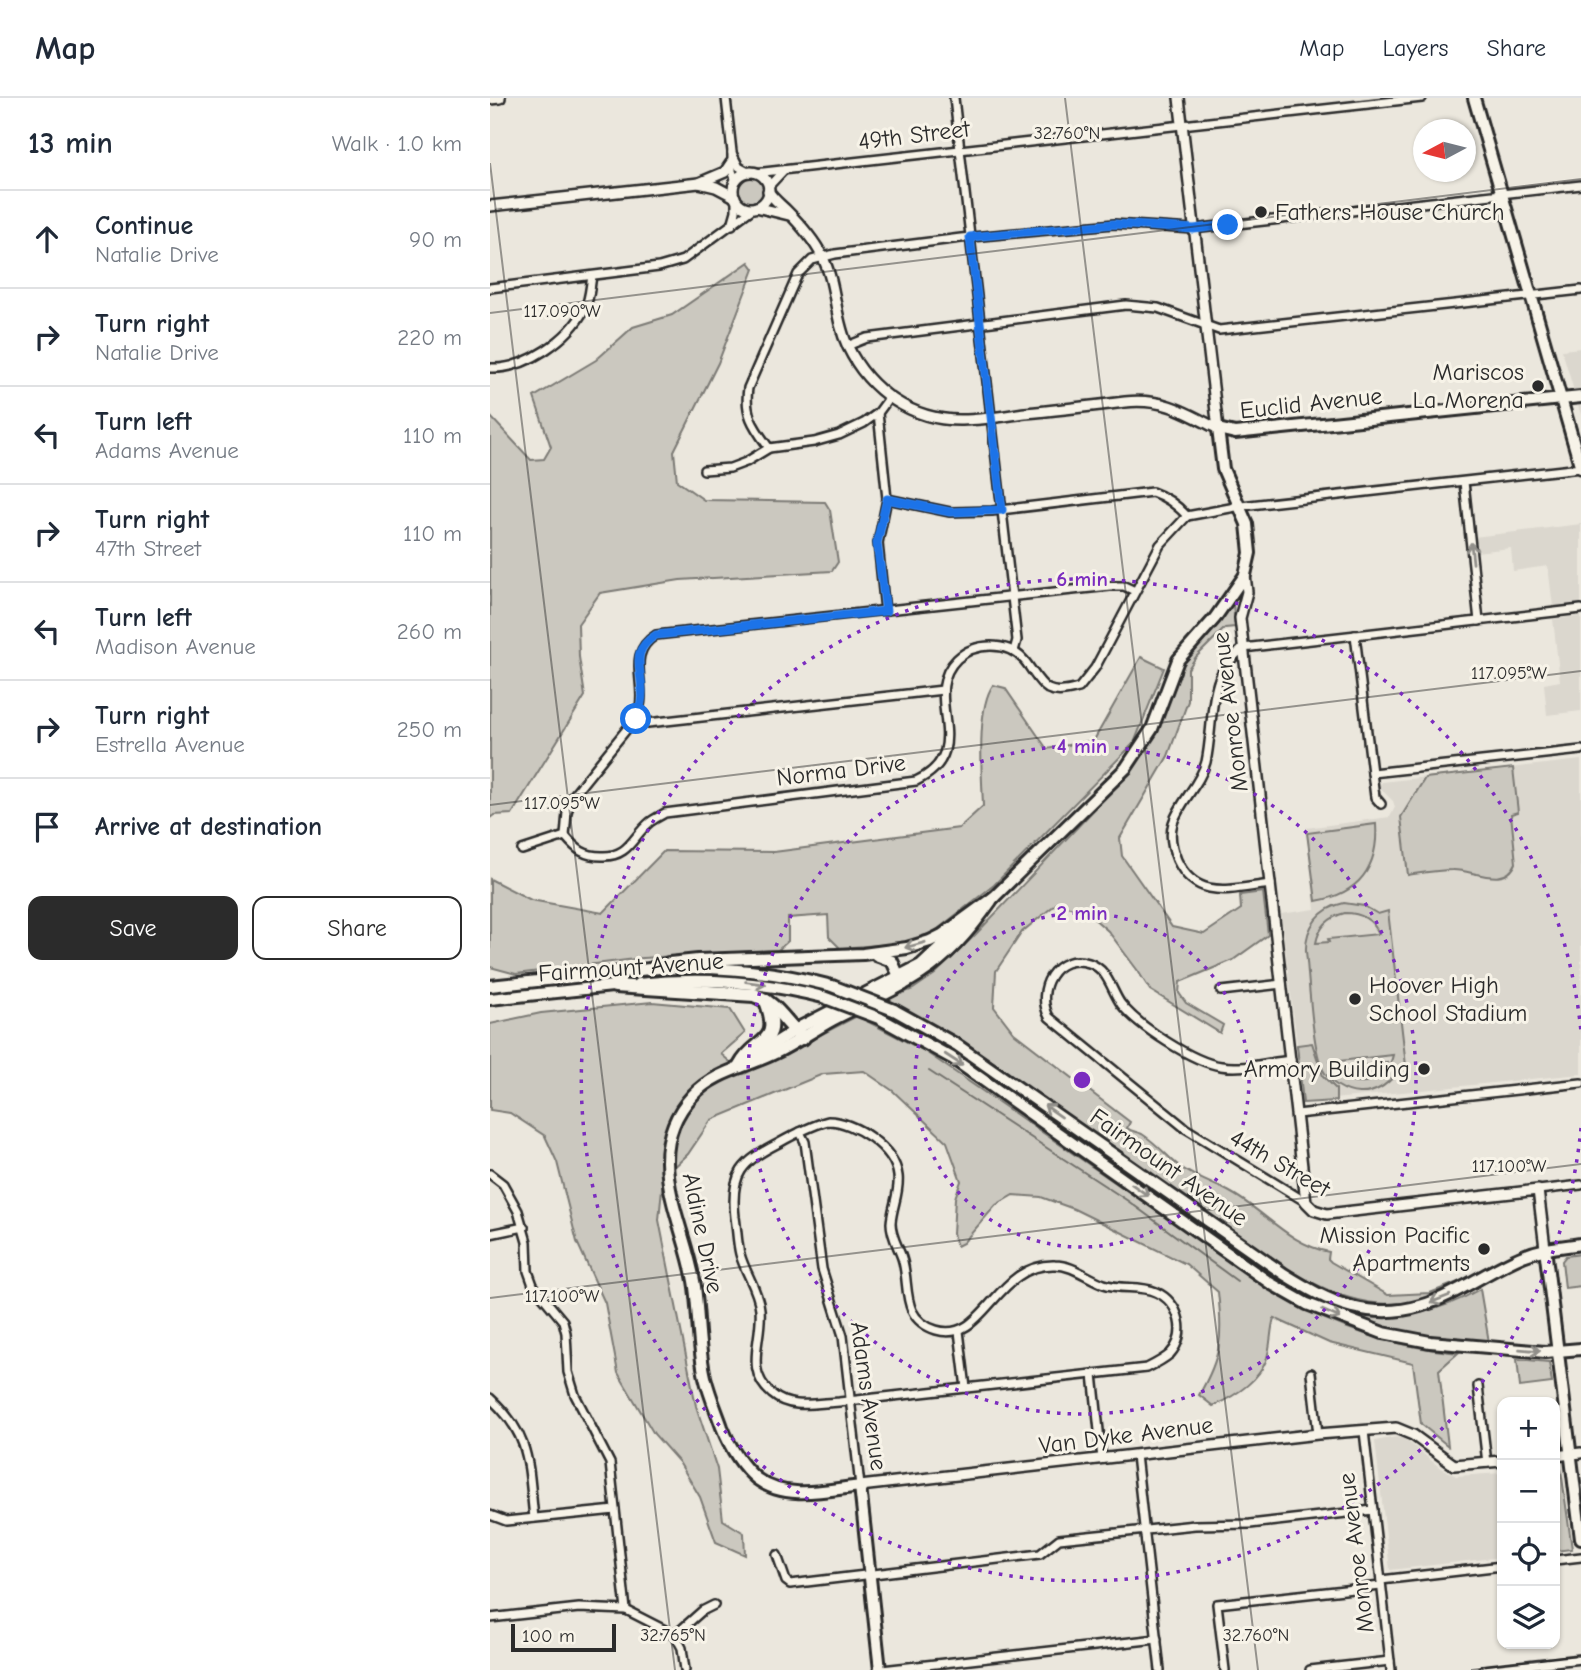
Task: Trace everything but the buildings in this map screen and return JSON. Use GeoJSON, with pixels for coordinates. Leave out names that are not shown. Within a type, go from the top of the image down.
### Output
{"type":"FeatureCollection","features":[{"type":"Feature","properties":{"kind":"highway"},"geometry":{"type":"LineString","coordinates":[[615,986],[747,994],[766,1001],[778,1010],[799,1035]]}},
{"type":"Feature","properties":{"kind":"highway"},"geometry":{"type":"LineString","coordinates":[[740,1066],[746,1056],[765,1042],[771,1032],[772,1018],[766,1001]]}},
{"type":"Feature","properties":{"kind":"main road"},"geometry":{"type":"LineString","coordinates":[[1474,98],[1581,468]]}},
{"type":"Feature","properties":{"kind":"main road","name":"Euclid Avenue"},"geometry":{"type":"LineString","coordinates":[[1218,429],[1235,433],[1581,397]]}},
{"type":"Feature","properties":{"kind":"main road","name":"Monroe Avenue"},"geometry":{"type":"LineString","coordinates":[[1218,429],[1223,469],[1247,524],[1250,553],[1245,575]]}},
{"type":"Feature","properties":{"kind":"main road","name":"Aldine Drive"},"geometry":{"type":"LineString","coordinates":[[749,1472],[729,1445],[705,1377],[695,1287],[674,1212],[667,1168],[668,1149],[673,1127],[682,1109],[694,1094],[712,1080],[944,956],[977,921],[994,897],[1126,768],[1152,729],[1178,660],[1215,618],[1245,575]]}},
{"type":"Feature","properties":{"kind":"main road"},"geometry":{"type":"LineString","coordinates":[[652,968],[698,960],[863,954],[906,948],[930,941],[994,897]]}},
{"type":"Feature","properties":{"kind":"main road"},"geometry":{"type":"LineString","coordinates":[[863,954],[888,958],[895,965],[902,980]]}},
{"type":"Feature","properties":{"kind":"main road","name":"Fairmount Avenue"},"geometry":{"type":"LineString","coordinates":[[490,986],[652,968],[752,969],[787,974],[832,986],[894,1010],[957,1045],[1284,1274],[1332,1300],[1351,1307],[1382,1310],[1435,1302],[1523,1256],[1545,1248],[1581,1244]]}},
{"type":"Feature","properties":{"kind":"main road"},"geometry":{"type":"LineString","coordinates":[[490,980],[503,978],[521,983]]}},
{"type":"Feature","properties":{"kind":"main road","name":"Fairmount Avenue"},"geometry":{"type":"LineString","coordinates":[[490,999],[615,986],[710,980],[753,982],[823,997],[879,1017],[952,1058],[1270,1283],[1307,1304],[1383,1333],[1430,1342],[1558,1351],[1581,1349]]}},
{"type":"Feature","properties":{"kind":"main road"},"geometry":{"type":"LineString","coordinates":[[1545,1248],[1558,1351],[1576,1453],[1581,1539]]}},
{"type":"Feature","properties":{"kind":"main road","name":"Van Dyke Avenue"},"geometry":{"type":"LineString","coordinates":[[749,1472],[766,1485],[787,1492],[860,1486]]}},
{"type":"Feature","properties":{"kind":"main road","name":"Adams Avenue"},"geometry":{"type":"LineString","coordinates":[[860,1486],[881,1670]]}},
{"type":"Feature","properties":{"kind":"street"},"geometry":{"type":"LineString","coordinates":[[490,99],[500,98]]}},
{"type":"Feature","properties":{"kind":"street"},"geometry":{"type":"LineString","coordinates":[[726,98],[731,163],[736,182],[736,211],[732,225]]}},
{"type":"Feature","properties":{"kind":"street"},"geometry":{"type":"LineString","coordinates":[[954,98],[1017,640],[1014,652],[1048,689],[1060,692],[1079,688],[1095,668],[1160,545],[1186,516],[1241,506],[1581,468]]}},
{"type":"Feature","properties":{"kind":"street","name":"Monroe Avenue"},"geometry":{"type":"LineString","coordinates":[[1179,98],[1218,429]]}},
{"type":"Feature","properties":{"kind":"street","name":"49th Street"},"geometry":{"type":"LineString","coordinates":[[752,173],[1422,98]]}},
{"type":"Feature","properties":{"kind":"street"},"geometry":{"type":"LineString","coordinates":[[704,470],[730,468],[769,448],[814,442],[839,435],[878,413],[889,398],[869,380],[847,346],[837,314],[830,275],[814,242],[768,189],[764,178],[739,167],[732,152]]}},
{"type":"Feature","properties":{"kind":"street"},"geometry":{"type":"LineString","coordinates":[[490,206],[699,183],[725,172],[731,163]]}},
{"type":"Feature","properties":{"kind":"street"},"geometry":{"type":"LineString","coordinates":[[490,288],[659,267],[683,260],[766,199],[768,189],[785,170]]}},
{"type":"Feature","properties":{"kind":"street"},"geometry":{"type":"LineString","coordinates":[[736,182],[742,175],[752,173]]}},
{"type":"Feature","properties":{"kind":"street"},"geometry":{"type":"LineString","coordinates":[[710,179],[736,182]]}},
{"type":"Feature","properties":{"kind":"street"},"geometry":{"type":"LineString","coordinates":[[699,183],[716,187],[746,207],[791,215]]}},
{"type":"Feature","properties":{"kind":"street"},"geometry":{"type":"LineString","coordinates":[[769,448],[752,426],[748,415],[748,388],[798,274],[808,263],[823,257],[970,237],[1114,224],[1194,229],[1581,185]]}},
{"type":"Feature","properties":{"kind":"street"},"geometry":{"type":"LineString","coordinates":[[490,368],[500,369],[527,361],[552,347],[584,311],[589,299],[592,276]]}},
{"type":"Feature","properties":{"kind":"street"},"geometry":{"type":"LineString","coordinates":[[847,346],[867,338],[1126,305],[1158,308],[1219,330],[1581,290]]}},
{"type":"Feature","properties":{"kind":"street","name":"Euclid Avenue"},"geometry":{"type":"LineString","coordinates":[[889,398],[919,413],[964,420],[1150,401],[1178,408],[1218,429]]}},
{"type":"Feature","properties":{"kind":"street"},"geometry":{"type":"LineString","coordinates":[[878,413],[887,499],[877,543],[886,611]]}},
{"type":"Feature","properties":{"kind":"street"},"geometry":{"type":"LineString","coordinates":[[1464,482],[1479,621]]}},
{"type":"Feature","properties":{"kind":"street"},"geometry":{"type":"LineString","coordinates":[[887,499],[950,512],[1002,510],[1152,492],[1178,506],[1186,516]]}},
{"type":"Feature","properties":{"kind":"street","name":"Monroe Avenue"},"geometry":{"type":"LineString","coordinates":[[1245,575],[1247,592],[1240,618],[1306,1202]]}},
{"type":"Feature","properties":{"kind":"street"},"geometry":{"type":"LineString","coordinates":[[522,850],[565,836],[567,812],[572,797],[630,725],[641,707],[639,655],[645,642],[656,635],[1110,586],[1124,586],[1135,591]]}},
{"type":"Feature","properties":{"kind":"street"},"geometry":{"type":"LineString","coordinates":[[1271,884],[1214,891],[1203,887],[1188,878],[1171,842],[1176,816],[1201,776],[1206,762],[1221,675],[1228,662],[1243,648],[1581,610]]}},
{"type":"Feature","properties":{"kind":"street"},"geometry":{"type":"LineString","coordinates":[[1355,635],[1375,797],[1381,804]]}},
{"type":"Feature","properties":{"kind":"street","name":"Norma Drive"},"geometry":{"type":"LineString","coordinates":[[565,836],[575,848],[587,856],[614,857],[650,822],[665,813],[916,781],[925,777],[944,759],[948,741],[943,690],[945,680],[957,658],[976,648],[995,646],[1014,652]]}},
{"type":"Feature","properties":{"kind":"street"},"geometry":{"type":"LineString","coordinates":[[630,725],[943,690]]}},
{"type":"Feature","properties":{"kind":"street"},"geometry":{"type":"LineString","coordinates":[[1372,773],[1581,750]]}},
{"type":"Feature","properties":{"kind":"street","name":"44th Street"},"geometry":{"type":"LineString","coordinates":[[1291,1060],[1222,1066],[1206,1062],[1151,1032],[1134,1019],[1119,1002],[1110,981],[1089,963],[1070,962],[1052,974],[1043,996],[1046,1010],[1054,1022],[1185,1128],[1326,1214],[1581,1185]]}},
{"type":"Feature","properties":{"kind":"street"},"geometry":{"type":"LineString","coordinates":[[1221,991],[1282,984]]}},
{"type":"Feature","properties":{"kind":"street"},"geometry":{"type":"LineString","coordinates":[[1297,1114],[1581,1083]]}},
{"type":"Feature","properties":{"kind":"street"},"geometry":{"type":"LineString","coordinates":[[828,1121],[847,1123],[857,1128],[891,1156],[898,1174],[899,1185],[892,1215],[892,1231],[903,1259],[909,1305],[921,1322],[933,1329],[959,1331],[978,1318],[1015,1277],[1038,1267],[1056,1265],[1070,1267],[1118,1288],[1144,1288],[1156,1292],[1174,1307],[1180,1329],[1174,1349],[1147,1368],[851,1400],[802,1404],[778,1399],[764,1385],[755,1366],[760,1311],[756,1292],[740,1254],[733,1200],[734,1181],[742,1168],[754,1156],[828,1121]]}},
{"type":"Feature","properties":{"kind":"street","name":"Adams Avenue"},"geometry":{"type":"LineString","coordinates":[[800,1132],[805,1142],[822,1269],[843,1336],[860,1486]]}},
{"type":"Feature","properties":{"kind":"street"},"geometry":{"type":"LineString","coordinates":[[490,1174],[503,1184],[512,1197],[524,1227],[528,1271],[533,1285],[563,1321],[568,1372],[575,1395],[610,1463],[626,1610]]}},
{"type":"Feature","properties":{"kind":"street"},"geometry":{"type":"LineString","coordinates":[[1538,1190],[1545,1248]]}},
{"type":"Feature","properties":{"kind":"street"},"geometry":{"type":"LineString","coordinates":[[490,1234],[524,1227]]}},
{"type":"Feature","properties":{"kind":"street"},"geometry":{"type":"LineString","coordinates":[[959,1331],[966,1388]]}},
{"type":"Feature","properties":{"kind":"street"},"geometry":{"type":"LineString","coordinates":[[1311,1373],[1318,1434]]}},
{"type":"Feature","properties":{"kind":"street"},"geometry":{"type":"LineString","coordinates":[[1093,1374],[1102,1459]]}},
{"type":"Feature","properties":{"kind":"street"},"geometry":{"type":"LineString","coordinates":[[1478,1386],[1487,1463]]}},
{"type":"Feature","properties":{"kind":"street"},"geometry":{"type":"LineString","coordinates":[[490,1398],[514,1423],[525,1448],[534,1518]]}},
{"type":"Feature","properties":{"kind":"street","name":"Van Dyke Avenue"},"geometry":{"type":"LineString","coordinates":[[860,1486],[1318,1434],[1396,1428],[1405,1430],[1454,1465],[1497,1462]]}},
{"type":"Feature","properties":{"kind":"street","name":"Monroe Avenue"},"geometry":{"type":"LineString","coordinates":[[1364,1431],[1391,1670]]}},
{"type":"Feature","properties":{"kind":"street"},"geometry":{"type":"LineString","coordinates":[[1136,1455],[1160,1670]]}},
{"type":"Feature","properties":{"kind":"street"},"geometry":{"type":"LineString","coordinates":[[490,1515],[506,1521],[615,1510]]}},
{"type":"Feature","properties":{"kind":"street"},"geometry":{"type":"LineString","coordinates":[[777,1555],[786,1581],[790,1584],[1040,1554],[1059,1539],[1195,1525],[1250,1524],[1373,1510]]}},
{"type":"Feature","properties":{"kind":"street"},"geometry":{"type":"LineString","coordinates":[[1560,1559],[1581,1557]]}},
{"type":"Feature","properties":{"kind":"street"},"geometry":{"type":"LineString","coordinates":[[1225,1670],[1217,1604],[1497,1567]]}},
{"type":"Feature","properties":{"kind":"street"},"geometry":{"type":"LineString","coordinates":[[675,1635],[702,1611],[714,1605]]}},
{"type":"Feature","properties":{"kind":"street"},"geometry":{"type":"LineString","coordinates":[[490,1618],[579,1608],[626,1610],[675,1635],[682,1648],[685,1670]]}},
{"type":"Feature","properties":{"kind":"street"},"geometry":{"type":"LineString","coordinates":[[881,1670],[1157,1639]]}},
{"type":"Feature","properties":{"kind":"street"},"geometry":{"type":"LineString","coordinates":[[1483,1670],[1581,1659]]}},
{"type":"Feature","properties":{"kind":"street"},"geometry":{"type":"LineString","coordinates":[[1310,1670],[1390,1661]]}},
{"type":"Feature","properties":{"kind":"shaded area"},"geometry":{"type":"Polygon","coordinates":[[[751,177],[760,181],[764,190],[760,199],[751,203],[742,199],[738,190],[742,181],[751,177]]]}},
{"type":"Feature","properties":{"kind":"shaded area"},"geometry":{"type":"Polygon","coordinates":[[[749,262],[754,269],[718,363],[674,451],[677,481],[704,500],[825,502],[830,510],[838,562],[832,571],[680,580],[600,593],[578,624],[579,657],[585,696],[512,814],[494,815],[490,818],[490,416],[531,460],[544,459],[551,447],[534,397],[596,360],[633,327],[672,315],[749,262]]]}},
{"type":"Feature","properties":{"kind":"shaded area"},"geometry":{"type":"Polygon","coordinates":[[[1581,348],[1581,415],[1562,350],[1581,348]]]}},
{"type":"Feature","properties":{"kind":"shaded area"},"geometry":{"type":"Polygon","coordinates":[[[1581,524],[1581,604],[1553,607],[1548,566],[1513,571],[1511,548],[1476,552],[1474,537],[1581,524]]]}},
{"type":"Feature","properties":{"kind":"shaded area"},"geometry":{"type":"Polygon","coordinates":[[[1233,603],[1235,627],[1225,628],[1196,657],[1188,669],[1188,701],[1168,756],[1120,838],[1122,856],[1172,927],[1204,934],[1241,909],[1240,895],[1263,892],[1268,935],[1233,960],[1180,982],[1179,993],[1186,1003],[1223,1025],[1220,1033],[1150,990],[1108,931],[1084,910],[1056,904],[1022,932],[996,971],[994,1007],[1014,1033],[1130,1122],[1127,1128],[1147,1137],[1179,1166],[1241,1199],[1301,1242],[1329,1252],[1328,1259],[1331,1262],[1388,1295],[1430,1293],[1471,1277],[1473,1279],[1428,1298],[1403,1303],[1366,1302],[1332,1292],[1282,1266],[965,1042],[887,999],[913,989],[935,974],[1130,772],[1153,737],[1178,672],[1233,603]]]}},
{"type":"Feature","properties":{"kind":"shaded area"},"geometry":{"type":"Polygon","coordinates":[[[1581,616],[1581,711],[1547,715],[1544,684],[1560,681],[1553,619],[1581,616]]]}},
{"type":"Feature","properties":{"kind":"shaded area"},"geometry":{"type":"Polygon","coordinates":[[[1141,657],[1164,668],[1134,743],[994,885],[934,932],[905,943],[840,948],[829,937],[828,915],[788,918],[788,941],[778,950],[643,958],[516,974],[490,967],[490,879],[531,900],[603,913],[664,851],[774,852],[959,828],[983,806],[982,726],[984,710],[993,685],[1005,688],[1047,749],[1094,740],[1141,657]]]}},
{"type":"Feature","properties":{"kind":"shaded area"},"geometry":{"type":"Polygon","coordinates":[[[1581,760],[1581,1074],[1304,1102],[1281,914],[1315,909],[1306,828],[1390,817],[1395,807],[1393,801],[1379,787],[1382,782],[1581,760]]]}},
{"type":"Feature","properties":{"kind":"shaded area"},"geometry":{"type":"Polygon","coordinates":[[[1513,768],[1518,812],[1511,814],[1516,863],[1511,871],[1496,877],[1452,870],[1408,875],[1401,817],[1425,778],[1513,768]]]}},
{"type":"Feature","properties":{"kind":"shaded area"},"geometry":{"type":"Polygon","coordinates":[[[1376,824],[1374,854],[1363,876],[1344,892],[1316,901],[1307,833],[1376,824]]]}},
{"type":"Feature","properties":{"kind":"shaded area"},"geometry":{"type":"Polygon","coordinates":[[[1344,903],[1364,906],[1378,914],[1388,911],[1407,1074],[1396,1074],[1375,1091],[1353,1092],[1334,1083],[1323,1070],[1316,1047],[1306,942],[1316,920],[1335,906],[1344,903]],[[1345,913],[1326,924],[1316,943],[1329,942],[1328,939],[1379,934],[1366,918],[1345,913]],[[1393,1055],[1330,1062],[1335,1070],[1387,1062],[1388,1066],[1336,1071],[1352,1081],[1361,1082],[1369,1081],[1384,1072],[1390,1064],[1393,1055]]]}},
{"type":"Feature","properties":{"kind":"shaded area"},"geometry":{"type":"Polygon","coordinates":[[[652,1002],[730,1009],[745,1033],[721,1054],[744,1074],[857,1016],[923,1050],[1281,1297],[1366,1335],[1411,1346],[1458,1353],[1439,1370],[1448,1446],[1421,1424],[1413,1363],[1329,1343],[1274,1318],[1268,1356],[1262,1369],[1244,1388],[1213,1406],[1199,1395],[1219,1345],[1218,1292],[1186,1264],[1074,1209],[1041,1197],[1013,1195],[996,1205],[963,1243],[957,1246],[953,1234],[955,1198],[961,1181],[947,1142],[893,1091],[864,1071],[823,1074],[711,1120],[688,1154],[663,1178],[659,1220],[696,1406],[717,1469],[723,1520],[744,1533],[745,1555],[716,1542],[700,1497],[679,1462],[654,1434],[618,1373],[605,1303],[577,1242],[557,1162],[545,1136],[510,1113],[490,1110],[490,1024],[541,1013],[652,1002]]]}},
{"type":"Feature","properties":{"kind":"shaded area"},"geometry":{"type":"Polygon","coordinates":[[[1312,1043],[1323,1076],[1336,1089],[1336,1101],[1303,1103],[1297,1045],[1312,1043]]]}},
{"type":"Feature","properties":{"kind":"shaded area"},"geometry":{"type":"Polygon","coordinates":[[[1581,1254],[1581,1286],[1565,1288],[1562,1261],[1566,1256],[1581,1254]]]}},
{"type":"Feature","properties":{"kind":"shaded area"},"geometry":{"type":"Polygon","coordinates":[[[1480,1289],[1489,1342],[1405,1333],[1344,1315],[1345,1312],[1381,1316],[1415,1314],[1448,1305],[1480,1289]]]}},
{"type":"Feature","properties":{"kind":"shaded area"},"geometry":{"type":"Polygon","coordinates":[[[1517,1359],[1549,1362],[1552,1383],[1520,1387],[1517,1359]]]}},
{"type":"Feature","properties":{"kind":"shaded area"},"geometry":{"type":"Polygon","coordinates":[[[1396,1437],[1405,1439],[1438,1466],[1456,1476],[1497,1473],[1497,1558],[1390,1570],[1375,1441],[1396,1437]]]}},
{"type":"Feature","properties":{"kind":"shaded area"},"geometry":{"type":"Polygon","coordinates":[[[1560,1469],[1561,1470],[1572,1549],[1560,1550],[1560,1469]]]}},
{"type":"Feature","properties":{"kind":"waterway"},"geometry":{"type":"LineString","coordinates":[[929,1071],[1128,1201],[1237,1281]]}},
{"type":"Feature","properties":{"kind":"place","name":"Fathers House Church"},"geometry":{"type":"Point","coordinates":[1261,212]}},
{"type":"Feature","properties":{"kind":"place","name":"Mariscos La Morena"},"geometry":{"type":"Point","coordinates":[1538,386]}},
{"type":"Feature","properties":{"kind":"place","name":"Hoover High School Stadium"},"geometry":{"type":"Point","coordinates":[1355,999]}},
{"type":"Feature","properties":{"kind":"place","name":"Armory Building"},"geometry":{"type":"Point","coordinates":[1424,1069]}},
{"type":"Feature","properties":{"kind":"place","name":"Mission Pacific Apartments"},"geometry":{"type":"Point","coordinates":[1484,1249]}},
{"type":"Feature","properties":{"kind":"route"},"geometry":{"type":"LineString","coordinates":[[636,719],[641,707],[642,691],[639,655],[645,642],[656,635],[886,611],[877,543],[887,499],[950,512],[1002,510],[970,237],[1114,224],[1194,229],[1228,225]]}}]}
